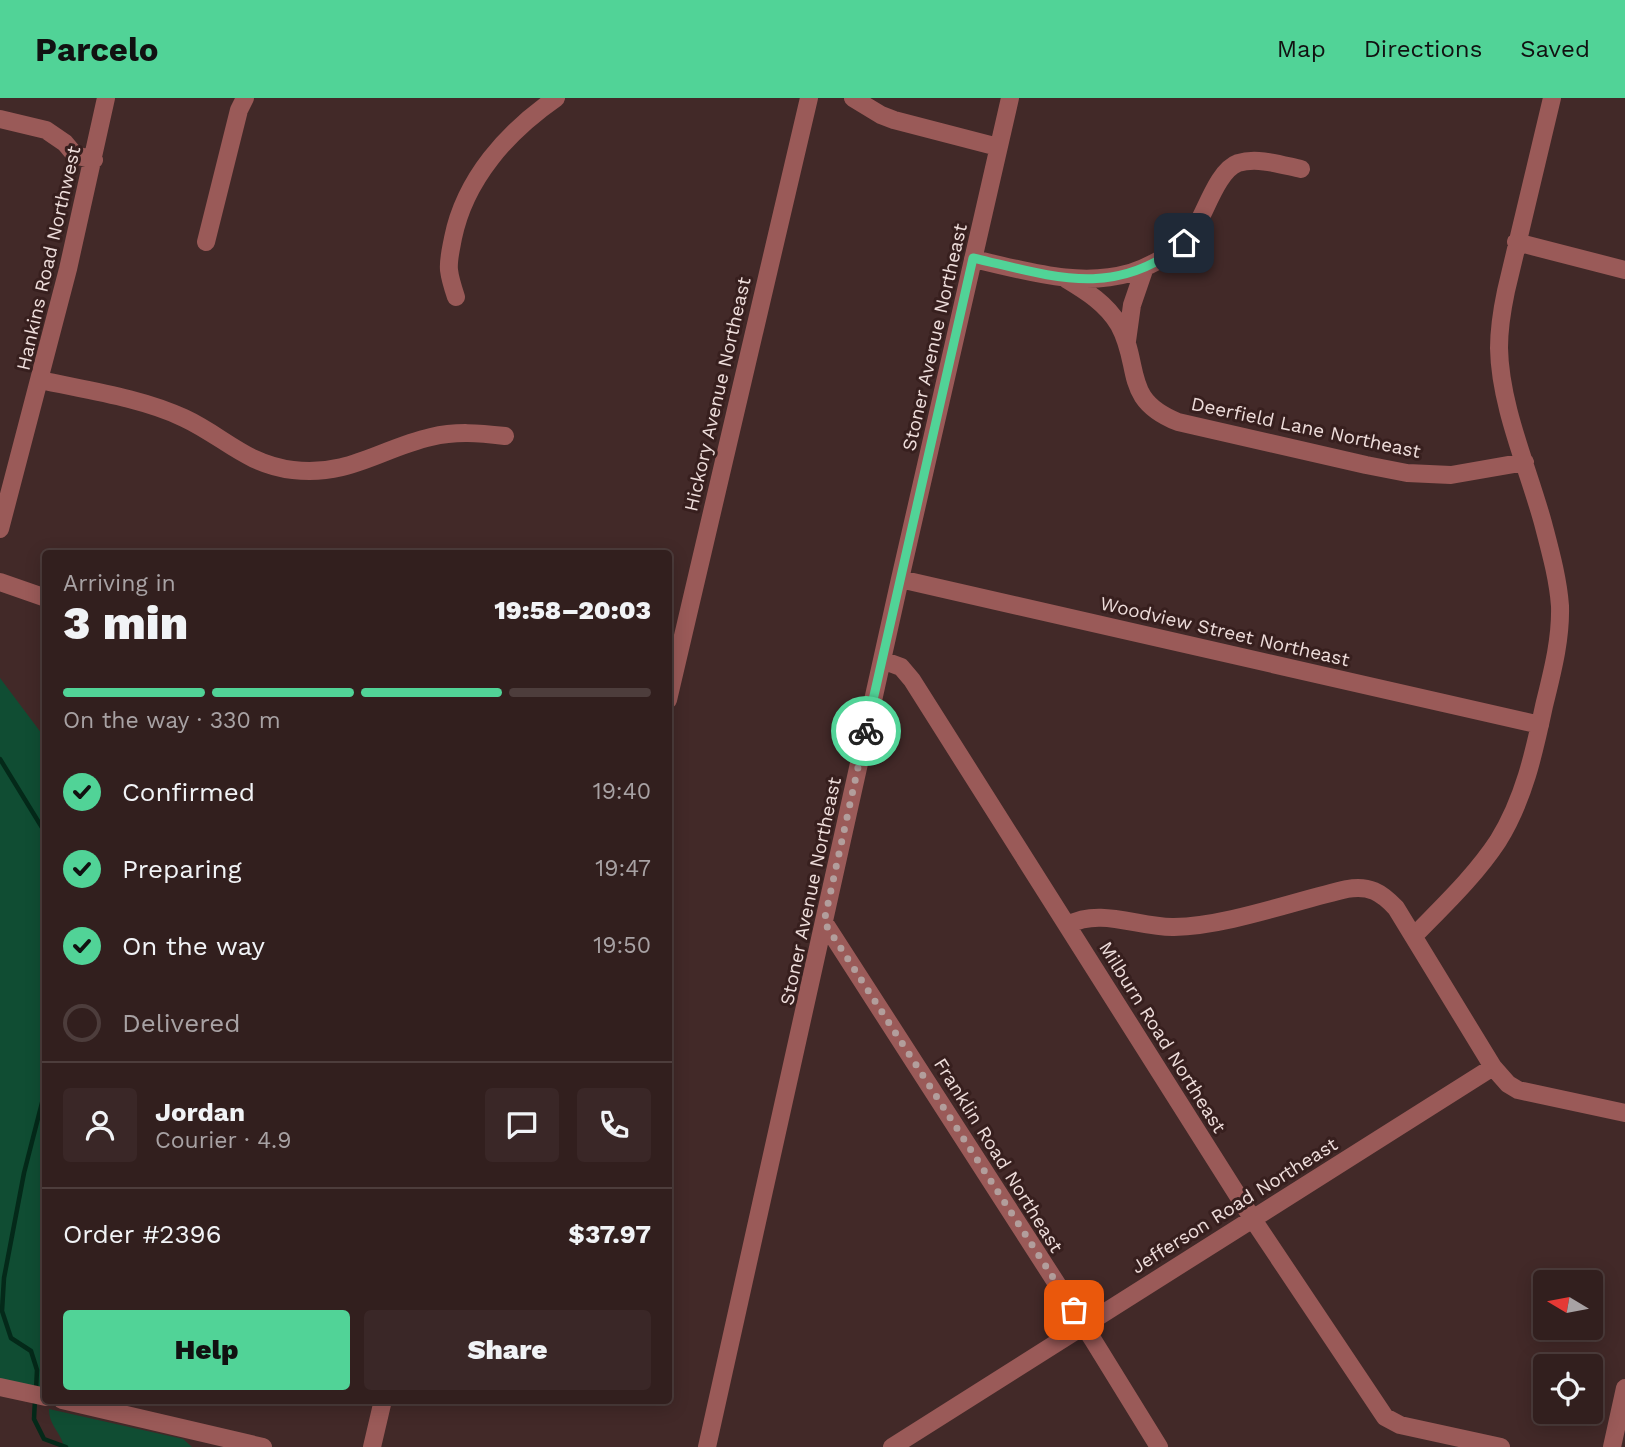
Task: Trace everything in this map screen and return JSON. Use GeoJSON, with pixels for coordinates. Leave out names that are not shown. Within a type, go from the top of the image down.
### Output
{"type":"FeatureCollection","features":[{"type":"Feature","properties":{"kind":"street","name":"Hankins Road Northwest"},"geometry":{"type":"LineString","coordinates":[[0,529],[40,380],[94,160],[106,98]]}},
{"type":"Feature","properties":{"kind":"street"},"geometry":{"type":"LineString","coordinates":[[456,297],[449,259],[455,230],[471,190],[481,171],[508,138],[523,122],[555,98]]}},
{"type":"Feature","properties":{"kind":"street","name":"Hickory Avenue Northeast"},"geometry":{"type":"LineString","coordinates":[[672,683],[809,98]]}},
{"type":"Feature","properties":{"kind":"street"},"geometry":{"type":"LineString","coordinates":[[853,98],[894,120],[998,147]]}},
{"type":"Feature","properties":{"kind":"street","name":"Stoner Avenue Northeast"},"geometry":{"type":"LineString","coordinates":[[707,1447],[1010,98]]}},
{"type":"Feature","properties":{"kind":"street"},"geometry":{"type":"LineString","coordinates":[[1414,936],[1469,878],[1505,829],[1521,795],[1556,650],[1560,606],[1553,564],[1505,390],[1499,348],[1501,318],[1516,242],[1552,98]]}},
{"type":"Feature","properties":{"kind":"street"},"geometry":{"type":"LineString","coordinates":[[206,242],[240,99]]}},
{"type":"Feature","properties":{"kind":"street"},"geometry":{"type":"LineString","coordinates":[[0,119],[46,130],[65,143],[75,155],[94,160]]}},
{"type":"Feature","properties":{"kind":"street"},"geometry":{"type":"LineString","coordinates":[[1145,267],[1176,249],[1190,235],[1231,166],[1255,161],[1301,169]]}},
{"type":"Feature","properties":{"kind":"street"},"geometry":{"type":"LineString","coordinates":[[1516,242],[1625,270]]}},
{"type":"Feature","properties":{"kind":"street","name":"Deerfield Lane Northeast"},"geometry":{"type":"LineString","coordinates":[[973,258],[1066,279],[1109,277],[1145,267]]}},
{"type":"Feature","properties":{"kind":"street","name":"Deerfield Lane Northeast"},"geometry":{"type":"LineString","coordinates":[[1127,343],[1132,305],[1145,267]]}},
{"type":"Feature","properties":{"kind":"street","name":"Deerfield Lane Northeast"},"geometry":{"type":"LineString","coordinates":[[1066,279],[1095,298],[1111,313],[1127,343],[1135,379],[1146,401],[1164,415],[1189,425],[1407,472],[1451,475],[1525,463]]}},
{"type":"Feature","properties":{"kind":"street"},"geometry":{"type":"LineString","coordinates":[[40,380],[164,410],[184,418],[249,458],[292,470],[310,471],[349,466],[429,437],[471,432],[505,436]]}},
{"type":"Feature","properties":{"kind":"street","name":"Woodview Street Northeast"},"geometry":{"type":"LineString","coordinates":[[900,579],[1540,725]]}},
{"type":"Feature","properties":{"kind":"street"},"geometry":{"type":"LineString","coordinates":[[0,582],[42,597]]}},
{"type":"Feature","properties":{"kind":"street","name":"Milburn Road Northeast"},"geometry":{"type":"LineString","coordinates":[[882,660],[901,667],[912,680],[1252,1218],[1385,1417],[1393,1423],[1415,1429],[1501,1447]]}},
{"type":"Feature","properties":{"kind":"street"},"geometry":{"type":"LineString","coordinates":[[1068,925],[1076,920],[1096,917],[1155,927],[1191,926],[1358,887],[1371,889],[1384,896],[1396,908],[1493,1067],[1508,1084],[1518,1090],[1625,1113]]}},
{"type":"Feature","properties":{"kind":"street","name":"Franklin Road Northeast"},"geometry":{"type":"LineString","coordinates":[[824,922],[1159,1447]]}},
{"type":"Feature","properties":{"kind":"street","name":"Jefferson Road Northeast"},"geometry":{"type":"LineString","coordinates":[[892,1447],[1493,1067]]}},
{"type":"Feature","properties":{"kind":"street"},"geometry":{"type":"LineString","coordinates":[[1612,1447],[1625,1388]]}},
{"type":"Feature","properties":{"kind":"street"},"geometry":{"type":"LineString","coordinates":[[8,1389],[42,1396]]}},
{"type":"Feature","properties":{"kind":"street"},"geometry":{"type":"LineString","coordinates":[[79,1404],[212,1441],[263,1447]]}},
{"type":"Feature","properties":{"kind":"street"},"geometry":{"type":"LineString","coordinates":[[372,1447],[382,1404]]}},
{"type":"Feature","properties":{"kind":"street"},"geometry":{"type":"LineString","coordinates":[[1412,1447],[1415,1429]]}},
{"type":"Feature","properties":{"kind":"green space"},"geometry":{"type":"Polygon","coordinates":[[[0,678],[42,734],[42,1388],[0,1379],[0,678]]]}},
{"type":"Feature","properties":{"kind":"green space"},"geometry":{"type":"Polygon","coordinates":[[[49,1409],[183,1439],[192,1447],[64,1447],[51,1420],[49,1409]]]}},
{"type":"Feature","properties":{"kind":"waterway"},"geometry":{"type":"LineString","coordinates":[[0,759],[42,827]]}},
{"type":"Feature","properties":{"kind":"waterway"},"geometry":{"type":"LineString","coordinates":[[36,1391],[37,1370],[31,1351],[11,1338],[2,1311],[4,1278],[24,1173],[42,1103]]}},
{"type":"Feature","properties":{"kind":"waterway"},"geometry":{"type":"LineString","coordinates":[[35,1399],[34,1419],[44,1439],[66,1447]]}},
{"type":"Feature","properties":{"kind":"way so far"},"geometry":{"type":"LineString","coordinates":[[866,731],[824,922],[851,960],[1074,1310]]}},
{"type":"Feature","properties":{"kind":"route"},"geometry":{"type":"LineString","coordinates":[[866,731],[973,258],[1066,279],[1088,280],[1118,276],[1145,267],[1184,243]]}}]}
